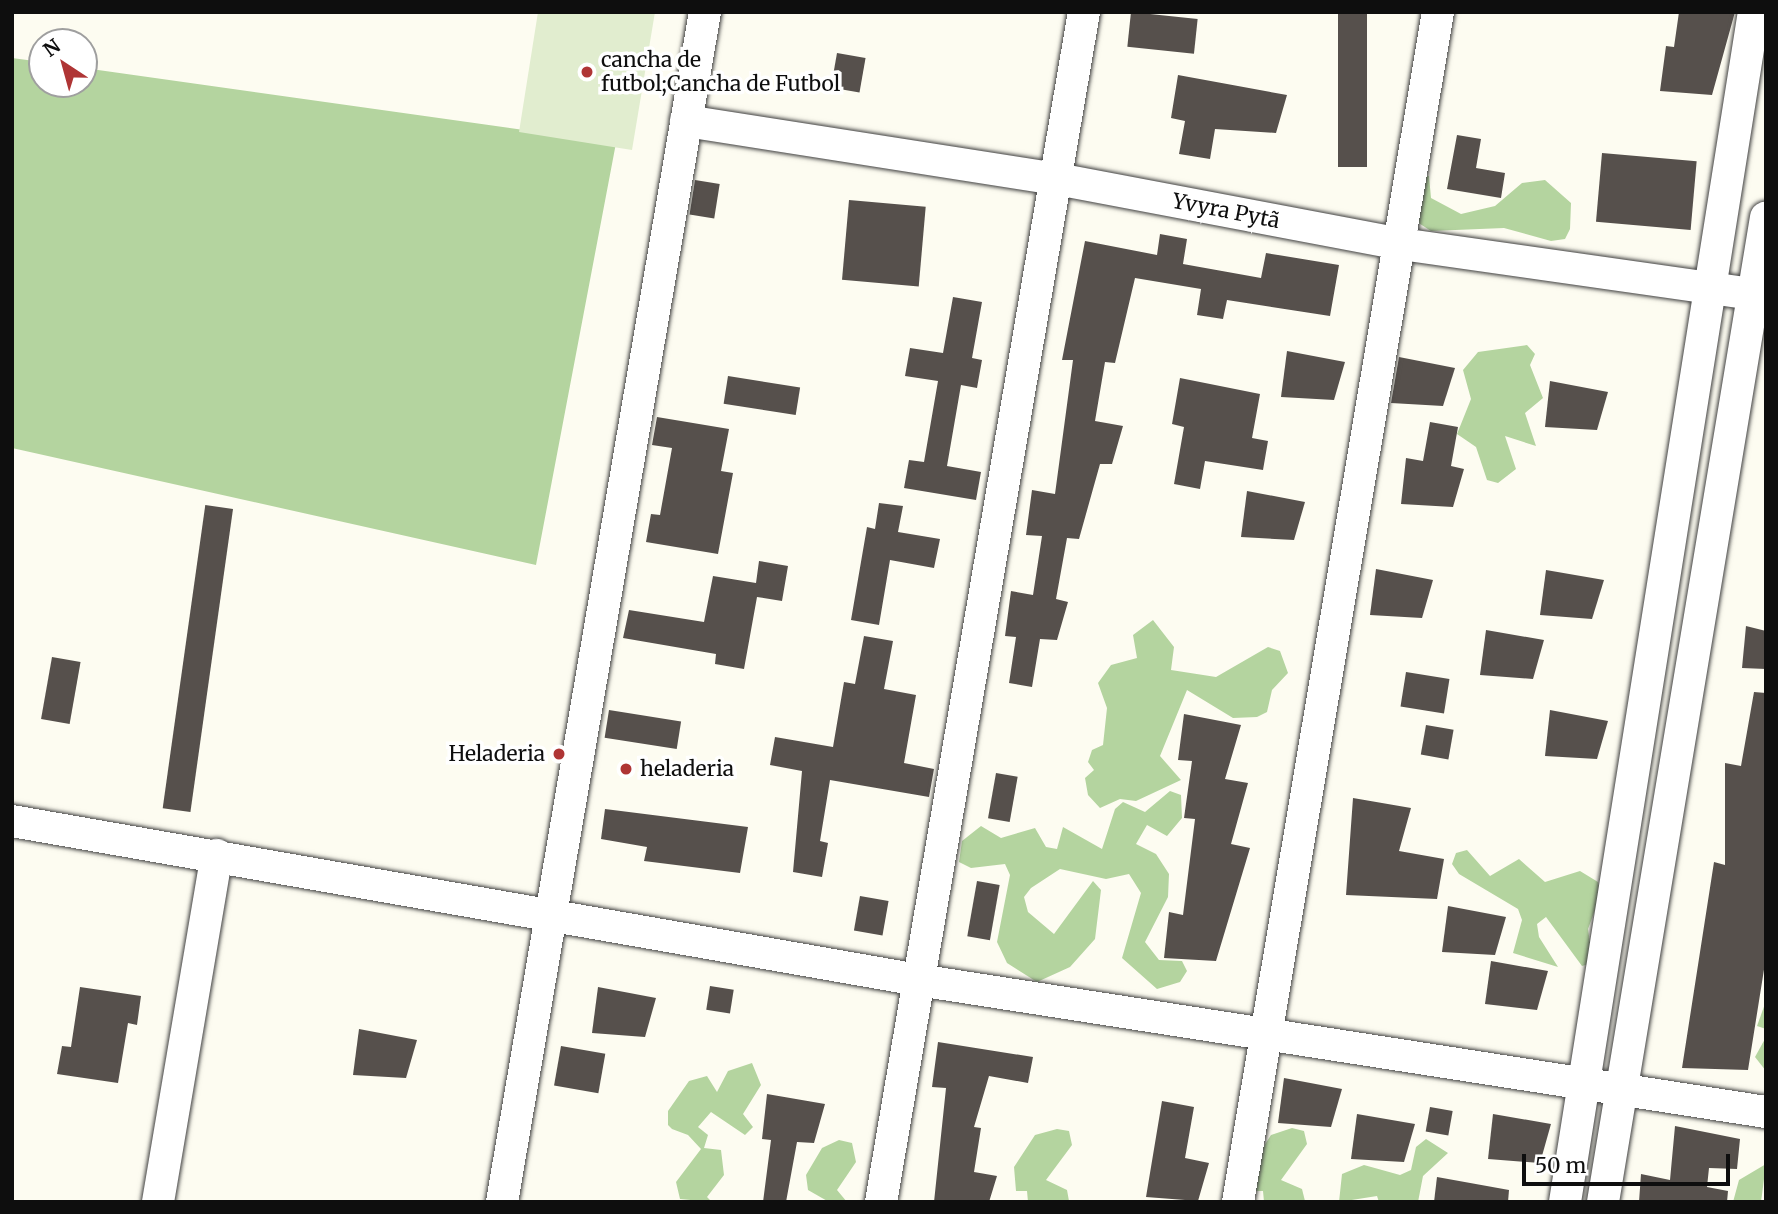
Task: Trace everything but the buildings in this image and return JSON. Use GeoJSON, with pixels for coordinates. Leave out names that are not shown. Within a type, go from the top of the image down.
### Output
{"type":"FeatureCollection","features":[{"type":"Feature","properties":{"kind":"street"},"geometry":{"type":"LineString","coordinates":[[502,1202],[705,12]]}},
{"type":"Feature","properties":{"kind":"street"},"geometry":{"type":"LineString","coordinates":[[881,1202],[1084,12]]}},
{"type":"Feature","properties":{"kind":"street"},"geometry":{"type":"LineString","coordinates":[[1238,1202],[1438,12]]}},
{"type":"Feature","properties":{"kind":"street"},"geometry":{"type":"LineString","coordinates":[[1564,1202],[1754,12]]}},
{"type":"Feature","properties":{"kind":"street","name":"Yvyra Pytã"},"geometry":{"type":"LineString","coordinates":[[686,121],[1057,179],[1401,244],[1760,295]]}},
{"type":"Feature","properties":{"kind":"street"},"geometry":{"type":"LineString","coordinates":[[1603,1202],[1760,295],[1766,217]]}},
{"type":"Feature","properties":{"kind":"street"},"geometry":{"type":"LineString","coordinates":[[12,821],[550,911],[918,980],[1268,1032],[1766,1112]]}},
{"type":"Feature","properties":{"kind":"street"},"geometry":{"type":"LineString","coordinates":[[158,1202],[217,855]]}},
{"type":"Feature","properties":{"kind":"green space","name":"cancha de futbol;Cancha de Futbol"},"geometry":{"type":"Polygon","coordinates":[[[538,12],[655,12],[632,150],[519,132],[538,12]]]}},
{"type":"Feature","properties":{"kind":"green space"},"geometry":{"type":"Polygon","coordinates":[[[12,58],[28,60],[28,98],[98,98],[98,70],[616,143],[536,565],[12,448],[12,58]]]}},
{"type":"Feature","properties":{"kind":"green space"},"geometry":{"type":"Polygon","coordinates":[[[1421,175],[1429,176],[1431,198],[1461,214],[1495,206],[1522,183],[1545,180],[1571,203],[1570,229],[1565,239],[1551,241],[1504,228],[1431,231],[1411,218],[1421,175]]]}},
{"type":"Feature","properties":{"kind":"green space"},"geometry":{"type":"Polygon","coordinates":[[[1527,345],[1535,354],[1530,365],[1543,398],[1525,413],[1536,446],[1505,436],[1516,469],[1498,483],[1487,480],[1476,447],[1457,434],[1471,399],[1463,370],[1478,352],[1527,345]]]}},
{"type":"Feature","properties":{"kind":"green space"},"geometry":{"type":"Polygon","coordinates":[[[1153,620],[1174,647],[1171,670],[1216,677],[1268,647],[1280,651],[1288,673],[1272,690],[1267,712],[1257,717],[1233,718],[1187,690],[1160,756],[1181,780],[1136,801],[1120,799],[1100,808],[1088,795],[1085,778],[1094,770],[1088,762],[1092,750],[1103,745],[1107,708],[1098,683],[1111,665],[1137,658],[1133,635],[1153,620]]]}},
{"type":"Feature","properties":{"kind":"green space"},"geometry":{"type":"Polygon","coordinates":[[[1170,791],[1181,795],[1182,818],[1167,836],[1147,825],[1136,844],[1156,854],[1169,874],[1168,897],[1145,942],[1159,960],[1182,961],[1187,971],[1180,982],[1157,989],[1122,958],[1141,893],[1129,874],[1106,879],[1060,869],[1031,888],[1024,897],[1028,912],[1054,934],[1093,881],[1101,890],[1095,939],[1070,967],[1037,982],[1007,963],[997,942],[1010,875],[1005,864],[971,868],[959,862],[962,841],[981,826],[1001,838],[1035,828],[1046,847],[1057,849],[1063,827],[1102,849],[1115,809],[1123,802],[1145,812],[1170,791]]]}},
{"type":"Feature","properties":{"kind":"green space"},"geometry":{"type":"Polygon","coordinates":[[[1467,850],[1490,876],[1519,859],[1545,882],[1580,871],[1598,882],[1601,894],[1588,929],[1593,963],[1582,966],[1546,917],[1537,924],[1539,937],[1558,967],[1513,953],[1522,920],[1518,909],[1459,874],[1452,864],[1456,853],[1467,850]]]}},
{"type":"Feature","properties":{"kind":"green space"},"geometry":{"type":"Polygon","coordinates":[[[1766,1001],[1766,1029],[1757,1026],[1766,1001]]]}},
{"type":"Feature","properties":{"kind":"green space"},"geometry":{"type":"Polygon","coordinates":[[[1766,1037],[1766,1071],[1755,1057],[1766,1037]]]}},
{"type":"Feature","properties":{"kind":"green space"},"geometry":{"type":"Polygon","coordinates":[[[752,1063],[761,1085],[743,1114],[753,1127],[745,1135],[711,1112],[698,1127],[708,1135],[704,1148],[721,1150],[724,1175],[707,1197],[712,1202],[680,1199],[676,1182],[701,1149],[688,1135],[668,1125],[668,1111],[689,1081],[707,1076],[717,1092],[728,1071],[752,1063]]]}},
{"type":"Feature","properties":{"kind":"green space"},"geometry":{"type":"Polygon","coordinates":[[[1292,1128],[1304,1131],[1307,1144],[1281,1180],[1302,1189],[1305,1201],[1264,1202],[1263,1191],[1251,1191],[1257,1157],[1271,1135],[1292,1128]]]}},
{"type":"Feature","properties":{"kind":"green space"},"geometry":{"type":"Polygon","coordinates":[[[1057,1129],[1069,1131],[1072,1145],[1046,1180],[1067,1190],[1069,1201],[1028,1202],[1027,1191],[1016,1191],[1014,1167],[1035,1135],[1057,1129]]]}},
{"type":"Feature","properties":{"kind":"green space"},"geometry":{"type":"Polygon","coordinates":[[[1426,1139],[1448,1153],[1423,1176],[1418,1202],[1379,1202],[1377,1196],[1339,1202],[1342,1174],[1364,1165],[1400,1175],[1411,1170],[1416,1147],[1426,1139]]]}},
{"type":"Feature","properties":{"kind":"green space"},"geometry":{"type":"Polygon","coordinates":[[[839,1140],[852,1143],[856,1162],[837,1190],[847,1202],[829,1202],[808,1190],[806,1175],[822,1148],[839,1140]]]}},
{"type":"Feature","properties":{"kind":"green space"},"geometry":{"type":"Polygon","coordinates":[[[1766,1164],[1761,1202],[1733,1202],[1739,1180],[1766,1164]]]}},
{"type":"Feature","properties":{"kind":"place","name":"cancha de futbol;Cancha de Futbol"},"geometry":{"type":"Point","coordinates":[587,72]}},
{"type":"Feature","properties":{"kind":"place","name":"Heladeria"},"geometry":{"type":"Point","coordinates":[559,754]}},
{"type":"Feature","properties":{"kind":"place","name":"heladeria"},"geometry":{"type":"Point","coordinates":[626,769]}}]}
